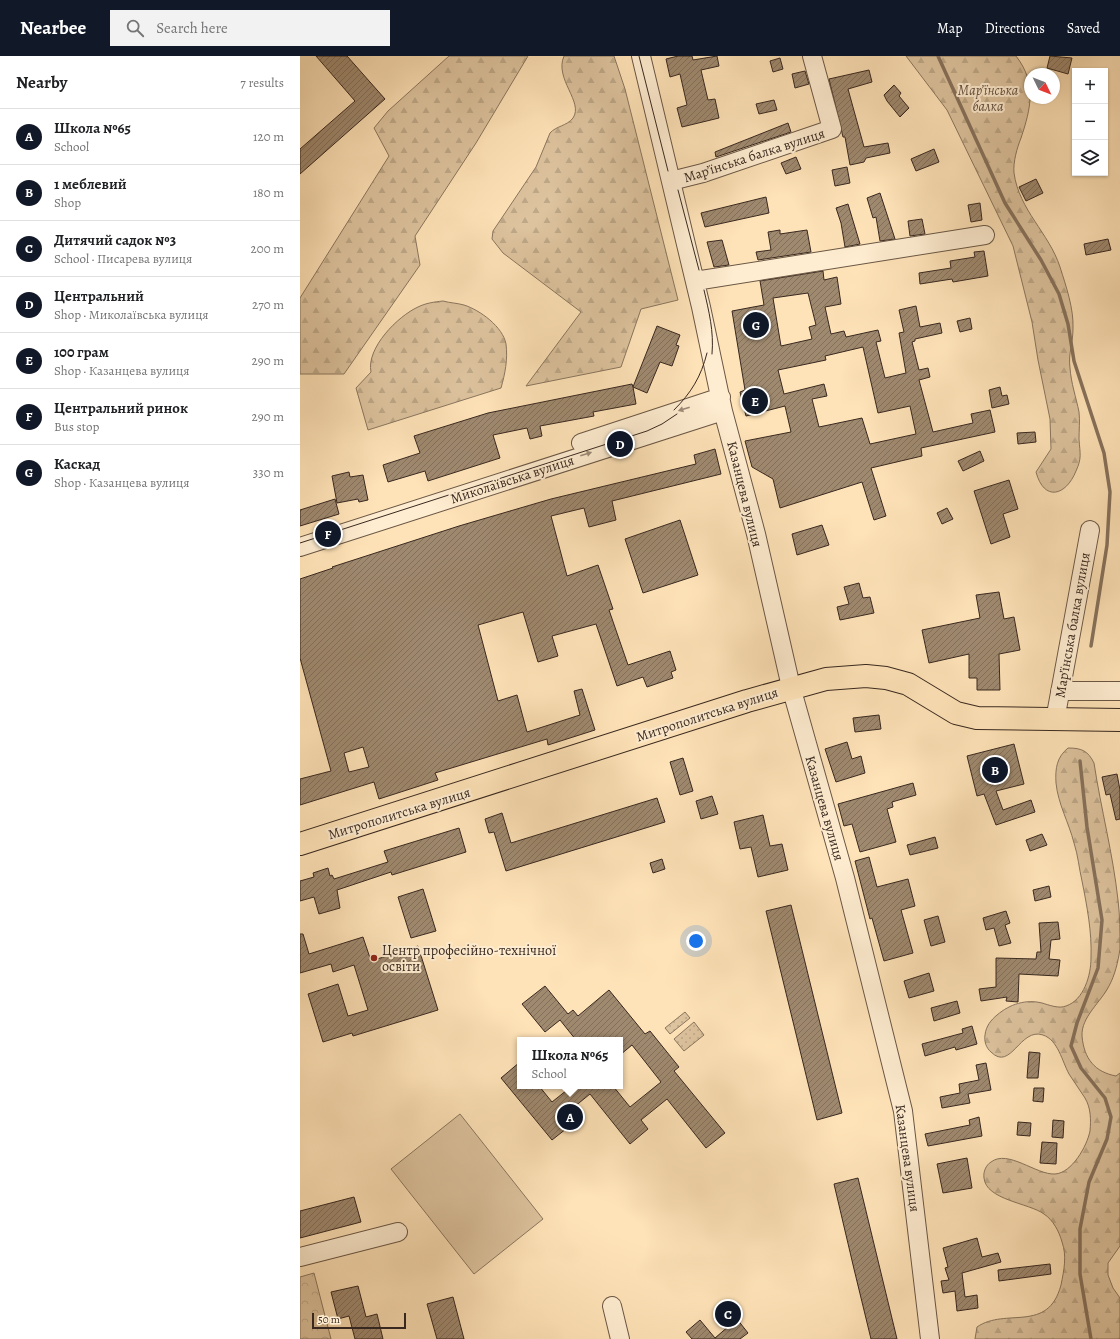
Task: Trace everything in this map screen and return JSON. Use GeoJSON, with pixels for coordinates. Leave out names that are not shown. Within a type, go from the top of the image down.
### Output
{"type":"FeatureCollection","features":[{"type":"Feature","properties":{"kind":"main road","name":"Митрополитська вулиця"},"geometry":{"type":"LineString","coordinates":[[300,844],[791,687],[845,677],[886,678],[908,684],[956,713],[977,718],[1120,720]]}},
{"type":"Feature","properties":{"kind":"street","name":"Казанцева вулиця"},"geometry":{"type":"LineString","coordinates":[[641,56],[695,281],[722,404],[756,534],[791,687],[845,878],[906,1120],[930,1339]]}},
{"type":"Feature","properties":{"kind":"street","name":"Мар’їнська балка вулиця"},"geometry":{"type":"LineString","coordinates":[[671,181],[703,173],[832,129],[812,56]]}},
{"type":"Feature","properties":{"kind":"street"},"geometry":{"type":"LineString","coordinates":[[695,281],[985,235]]}},
{"type":"Feature","properties":{"kind":"street","name":"Миколаївська вулиця"},"geometry":{"type":"LineString","coordinates":[[300,535],[722,404]]}},
{"type":"Feature","properties":{"kind":"street","name":"Миколаївська вулиця"},"geometry":{"type":"LineString","coordinates":[[300,547],[722,404]]}},
{"type":"Feature","properties":{"kind":"street","name":"Мар’їнська балка вулиця"},"geometry":{"type":"LineString","coordinates":[[1055,720],[1090,530]]}},
{"type":"Feature","properties":{"kind":"street"},"geometry":{"type":"LineString","coordinates":[[1060,691],[1120,691]]}},
{"type":"Feature","properties":{"kind":"street"},"geometry":{"type":"LineString","coordinates":[[300,1257],[398,1232]]}},
{"type":"Feature","properties":{"kind":"street"},"geometry":{"type":"LineString","coordinates":[[612,1306],[620,1339]]}},
{"type":"Feature","properties":{"kind":"green space"},"geometry":{"type":"Polygon","coordinates":[[[449,56],[528,56],[476,143],[415,236],[420,265],[344,374],[300,374],[300,298],[389,156],[374,128],[388,111],[449,56]]]}},
{"type":"Feature","properties":{"kind":"green space"},"geometry":{"type":"Polygon","coordinates":[[[564,56],[614,56],[625,89],[678,300],[641,309],[621,367],[526,386],[581,312],[503,253],[492,239],[493,231],[536,167],[550,133],[568,123],[573,118],[575,105],[565,82],[562,65],[564,56]]]}},
{"type":"Feature","properties":{"kind":"green space","name":"Мар’їнська балка"},"geometry":{"type":"Polygon","coordinates":[[[906,56],[1016,56],[1023,66],[1024,104],[1029,104],[1025,127],[1018,146],[1014,164],[1014,173],[1022,199],[1049,243],[1060,267],[1069,298],[1073,321],[1070,363],[1071,379],[1079,412],[1080,456],[1078,467],[1072,479],[1067,486],[1055,492],[1044,488],[1036,472],[1051,449],[1050,419],[1032,322],[1013,246],[947,110],[906,56]]]}},
{"type":"Feature","properties":{"kind":"green space"},"geometry":{"type":"Polygon","coordinates":[[[443,301],[470,307],[484,315],[500,331],[506,344],[507,355],[501,388],[368,430],[356,388],[371,372],[373,353],[378,343],[393,325],[410,311],[433,302],[443,301]]]}},
{"type":"Feature","properties":{"kind":"green space"},"geometry":{"type":"Polygon","coordinates":[[[1068,748],[1084,751],[1094,763],[1119,906],[1120,949],[1116,968],[1106,992],[1085,1022],[1082,1036],[1088,1058],[1097,1068],[1116,1076],[1120,1073],[1120,1246],[1108,1263],[1108,1275],[1113,1288],[1120,1298],[1120,1339],[975,1339],[977,1327],[988,1321],[1036,1315],[1046,1309],[1055,1300],[1061,1285],[1064,1263],[1064,1247],[1053,1223],[1047,1216],[1037,1210],[1009,1200],[992,1191],[984,1178],[984,1171],[986,1167],[989,1163],[998,1159],[1006,1159],[1014,1160],[1047,1173],[1055,1174],[1061,1172],[1067,1169],[1078,1158],[1086,1144],[1090,1131],[1090,1114],[1087,1102],[1069,1074],[1056,1046],[1052,1041],[1043,1035],[1035,1034],[1028,1037],[1004,1057],[998,1057],[989,1050],[985,1040],[986,1029],[993,1019],[1002,1011],[1013,1005],[1024,1002],[1036,1002],[1051,1006],[1063,1007],[1072,1003],[1082,993],[1090,972],[1090,929],[1077,852],[1059,798],[1056,783],[1056,772],[1059,759],[1068,748]]]}},
{"type":"Feature","properties":{"kind":"green space"},"geometry":{"type":"Polygon","coordinates":[[[685,1012],[690,1018],[670,1034],[665,1028],[685,1012]]]}},
{"type":"Feature","properties":{"kind":"green space"},"geometry":{"type":"Polygon","coordinates":[[[694,1022],[704,1035],[684,1051],[674,1039],[694,1022]]]}},
{"type":"Feature","properties":{"kind":"green space"},"geometry":{"type":"Polygon","coordinates":[[[460,1114],[543,1219],[474,1274],[391,1169],[460,1114]]]}},
{"type":"Feature","properties":{"kind":"green space"},"geometry":{"type":"Polygon","coordinates":[[[314,1273],[331,1339],[300,1339],[300,1277],[314,1273]]]}},
{"type":"Feature","properties":{"kind":"building"},"geometry":{"type":"Polygon","coordinates":[[[316,56],[347,56],[385,99],[300,174],[300,149],[355,101],[316,56]]]}},
{"type":"Feature","properties":{"kind":"building"},"geometry":{"type":"Polygon","coordinates":[[[678,56],[692,56],[693,60],[717,56],[719,66],[701,70],[708,100],[715,99],[719,118],[682,127],[677,108],[687,105],[680,74],[670,77],[666,59],[678,56]]]}},
{"type":"Feature","properties":{"kind":"building"},"geometry":{"type":"Polygon","coordinates":[[[1050,56],[1072,58],[1068,74],[1060,72],[1060,68],[1047,68],[1050,56]]]}},
{"type":"Feature","properties":{"kind":"building"},"geometry":{"type":"Polygon","coordinates":[[[780,58],[783,69],[773,72],[770,61],[780,58]]]}},
{"type":"Feature","properties":{"kind":"building"},"geometry":{"type":"Polygon","coordinates":[[[869,70],[872,82],[848,89],[864,147],[888,143],[890,153],[866,158],[864,162],[850,165],[845,137],[843,137],[829,79],[869,70]]]}},
{"type":"Feature","properties":{"kind":"building"},"geometry":{"type":"Polygon","coordinates":[[[805,71],[809,84],[795,88],[792,74],[805,71]]]}},
{"type":"Feature","properties":{"kind":"building"},"geometry":{"type":"Polygon","coordinates":[[[894,85],[901,93],[899,96],[909,108],[900,117],[884,95],[894,85]]]}},
{"type":"Feature","properties":{"kind":"building"},"geometry":{"type":"Polygon","coordinates":[[[774,100],[777,110],[759,114],[756,104],[774,100]]]}},
{"type":"Feature","properties":{"kind":"building"},"geometry":{"type":"Polygon","coordinates":[[[788,123],[791,132],[716,157],[715,152],[788,123]]]}},
{"type":"Feature","properties":{"kind":"building"},"geometry":{"type":"Polygon","coordinates":[[[934,149],[939,162],[916,171],[911,159],[934,149]]]}},
{"type":"Feature","properties":{"kind":"building"},"geometry":{"type":"Polygon","coordinates":[[[796,157],[801,169],[786,174],[781,163],[796,157]]]}},
{"type":"Feature","properties":{"kind":"building"},"geometry":{"type":"Polygon","coordinates":[[[847,167],[850,183],[835,186],[832,170],[847,167]]]}},
{"type":"Feature","properties":{"kind":"building"},"geometry":{"type":"Polygon","coordinates":[[[1036,179],[1043,193],[1026,201],[1019,187],[1036,179]]]}},
{"type":"Feature","properties":{"kind":"building"},"geometry":{"type":"Polygon","coordinates":[[[880,193],[895,239],[880,241],[876,217],[873,218],[867,198],[880,193]]]}},
{"type":"Feature","properties":{"kind":"building"},"geometry":{"type":"Polygon","coordinates":[[[766,197],[769,213],[705,227],[701,213],[766,197]]]}},
{"type":"Feature","properties":{"kind":"building"},"geometry":{"type":"Polygon","coordinates":[[[980,203],[982,220],[971,222],[968,205],[980,203]]]}},
{"type":"Feature","properties":{"kind":"building"},"geometry":{"type":"Polygon","coordinates":[[[848,204],[860,244],[845,247],[841,223],[836,208],[848,204]]]}},
{"type":"Feature","properties":{"kind":"building"},"geometry":{"type":"Polygon","coordinates":[[[922,219],[925,234],[910,236],[908,221],[922,219]]]}},
{"type":"Feature","properties":{"kind":"building"},"geometry":{"type":"Polygon","coordinates":[[[780,230],[780,234],[807,230],[811,252],[758,260],[756,252],[771,250],[768,232],[780,230]]]}},
{"type":"Feature","properties":{"kind":"building"},"geometry":{"type":"Polygon","coordinates":[[[1108,239],[1111,250],[1086,255],[1084,244],[1108,239]]]}},
{"type":"Feature","properties":{"kind":"building"},"geometry":{"type":"Polygon","coordinates":[[[722,240],[729,265],[714,267],[707,242],[722,240]]]}},
{"type":"Feature","properties":{"kind":"building"},"geometry":{"type":"Polygon","coordinates":[[[984,251],[988,276],[953,282],[952,279],[920,284],[919,273],[951,268],[950,261],[975,257],[974,252],[984,251]]]}},
{"type":"Feature","properties":{"kind":"building"},"geometry":{"type":"Polygon","coordinates":[[[823,271],[824,280],[837,277],[841,304],[825,307],[831,334],[844,331],[846,337],[878,330],[881,341],[876,342],[885,378],[906,373],[899,333],[904,332],[899,310],[916,306],[920,327],[940,323],[942,333],[915,339],[915,341],[912,342],[919,370],[928,368],[930,377],[919,380],[933,432],[973,423],[971,414],[990,410],[995,432],[921,448],[922,456],[871,468],[886,516],[874,520],[862,482],[780,508],[773,479],[752,467],[745,441],[791,432],[785,406],[746,416],[740,392],[745,390],[732,311],[764,305],[760,281],[823,271]],[[808,293],[773,298],[781,346],[812,339],[809,327],[816,325],[808,293]],[[863,347],[825,356],[826,360],[778,370],[784,394],[824,384],[827,396],[812,399],[819,427],[862,418],[870,444],[916,434],[910,406],[878,413],[863,347]]]}},
{"type":"Feature","properties":{"kind":"building"},"geometry":{"type":"Polygon","coordinates":[[[970,318],[972,329],[960,332],[957,321],[970,318]]]}},
{"type":"Feature","properties":{"kind":"building"},"geometry":{"type":"Polygon","coordinates":[[[657,326],[680,335],[676,345],[679,346],[672,366],[660,362],[647,393],[633,387],[657,326]]]}},
{"type":"Feature","properties":{"kind":"building"},"geometry":{"type":"Polygon","coordinates":[[[632,384],[636,404],[593,412],[594,416],[540,426],[542,436],[530,439],[527,428],[493,435],[500,458],[428,481],[425,471],[388,482],[383,465],[420,453],[414,436],[488,413],[632,384]]]}},
{"type":"Feature","properties":{"kind":"building"},"geometry":{"type":"Polygon","coordinates":[[[1000,387],[1002,396],[1007,395],[1009,404],[992,408],[989,390],[1000,387]]]}},
{"type":"Feature","properties":{"kind":"building"},"geometry":{"type":"Polygon","coordinates":[[[1035,432],[1036,442],[1018,444],[1017,433],[1035,432]]]}},
{"type":"Feature","properties":{"kind":"building"},"geometry":{"type":"Polygon","coordinates":[[[715,449],[721,474],[612,501],[616,520],[589,527],[584,508],[551,516],[567,576],[598,565],[613,609],[609,610],[628,665],[670,651],[676,670],[671,672],[673,678],[647,687],[643,677],[617,686],[596,624],[552,636],[558,656],[538,662],[523,612],[478,625],[498,701],[517,695],[527,732],[580,715],[574,691],[582,689],[595,730],[548,745],[547,739],[435,773],[438,780],[379,799],[374,782],[300,805],[300,779],[331,771],[300,658],[300,579],[333,568],[332,567],[459,526],[551,499],[696,464],[694,455],[715,449]],[[363,747],[344,753],[349,772],[369,767],[363,747]]]}},
{"type":"Feature","properties":{"kind":"building"},"geometry":{"type":"Polygon","coordinates":[[[980,451],[984,461],[963,471],[958,461],[980,451]]]}},
{"type":"Feature","properties":{"kind":"building"},"geometry":{"type":"Polygon","coordinates":[[[349,472],[350,477],[363,475],[368,500],[359,502],[358,499],[337,503],[332,476],[349,472]]]}},
{"type":"Feature","properties":{"kind":"building"},"geometry":{"type":"Polygon","coordinates":[[[1009,480],[1018,509],[1003,514],[1010,537],[991,544],[974,491],[1009,480]]]}},
{"type":"Feature","properties":{"kind":"building"},"geometry":{"type":"Polygon","coordinates":[[[335,499],[339,514],[300,526],[300,510],[335,499]]]}},
{"type":"Feature","properties":{"kind":"building"},"geometry":{"type":"Polygon","coordinates":[[[947,508],[953,519],[942,524],[937,513],[947,508]]]}},
{"type":"Feature","properties":{"kind":"building"},"geometry":{"type":"Polygon","coordinates":[[[680,520],[698,575],[643,593],[625,539],[680,520]]]}},
{"type":"Feature","properties":{"kind":"building"},"geometry":{"type":"Polygon","coordinates":[[[822,525],[829,545],[797,555],[792,534],[822,525]]]}},
{"type":"Feature","properties":{"kind":"building"},"geometry":{"type":"Polygon","coordinates":[[[859,583],[863,598],[870,597],[874,613],[840,620],[837,607],[849,604],[844,587],[859,583]]]}},
{"type":"Feature","properties":{"kind":"building"},"geometry":{"type":"Polygon","coordinates":[[[999,592],[1004,619],[1014,617],[1020,650],[999,654],[1000,690],[977,690],[977,678],[969,678],[969,654],[929,663],[922,630],[980,618],[976,595],[999,592]]]}},
{"type":"Feature","properties":{"kind":"building"},"geometry":{"type":"Polygon","coordinates":[[[879,715],[881,729],[855,732],[853,718],[879,715]]]}},
{"type":"Feature","properties":{"kind":"building"},"geometry":{"type":"Polygon","coordinates":[[[847,742],[852,759],[861,756],[865,773],[836,782],[825,749],[847,742]]]}},
{"type":"Feature","properties":{"kind":"building"},"geometry":{"type":"Polygon","coordinates":[[[1014,744],[1024,784],[996,791],[1003,810],[1031,800],[1035,812],[996,825],[984,794],[977,796],[967,756],[1014,744]]]}},
{"type":"Feature","properties":{"kind":"building"},"geometry":{"type":"Polygon","coordinates":[[[683,758],[693,791],[680,795],[670,762],[683,758]]]}},
{"type":"Feature","properties":{"kind":"building"},"geometry":{"type":"Polygon","coordinates":[[[1117,774],[1120,790],[1120,819],[1116,820],[1110,794],[1106,795],[1102,777],[1117,774]]]}},
{"type":"Feature","properties":{"kind":"building"},"geometry":{"type":"Polygon","coordinates":[[[913,783],[916,795],[892,802],[893,807],[887,809],[896,842],[860,852],[852,824],[844,826],[838,804],[913,783]]]}},
{"type":"Feature","properties":{"kind":"building"},"geometry":{"type":"Polygon","coordinates":[[[712,796],[718,814],[701,819],[696,801],[712,796]]]}},
{"type":"Feature","properties":{"kind":"building"},"geometry":{"type":"Polygon","coordinates":[[[657,798],[665,822],[506,871],[494,832],[489,833],[485,819],[502,813],[511,843],[657,798]]]}},
{"type":"Feature","properties":{"kind":"building"},"geometry":{"type":"Polygon","coordinates":[[[763,815],[770,846],[782,844],[788,870],[758,877],[751,847],[740,849],[734,822],[763,815]]]}},
{"type":"Feature","properties":{"kind":"building"},"geometry":{"type":"Polygon","coordinates":[[[459,828],[466,852],[392,875],[391,872],[337,890],[340,908],[319,914],[314,897],[300,901],[300,881],[314,877],[313,873],[328,868],[330,876],[332,875],[334,879],[388,862],[384,851],[459,828]]]}},
{"type":"Feature","properties":{"kind":"building"},"geometry":{"type":"Polygon","coordinates":[[[1042,834],[1047,845],[1030,851],[1026,840],[1042,834]]]}},
{"type":"Feature","properties":{"kind":"building"},"geometry":{"type":"Polygon","coordinates":[[[935,837],[938,848],[910,855],[907,845],[935,837]]]}},
{"type":"Feature","properties":{"kind":"building"},"geometry":{"type":"Polygon","coordinates":[[[869,857],[877,887],[908,879],[915,906],[901,910],[913,953],[884,961],[872,918],[870,919],[855,861],[869,857]]]}},
{"type":"Feature","properties":{"kind":"building"},"geometry":{"type":"Polygon","coordinates":[[[662,859],[665,869],[653,873],[650,863],[662,859]]]}},
{"type":"Feature","properties":{"kind":"building"},"geometry":{"type":"Polygon","coordinates":[[[1049,886],[1051,897],[1035,901],[1033,890],[1049,886]]]}},
{"type":"Feature","properties":{"kind":"building"},"geometry":{"type":"Polygon","coordinates":[[[423,889],[436,931],[411,938],[398,897],[423,889]]]}},
{"type":"Feature","properties":{"kind":"building"},"geometry":{"type":"Polygon","coordinates":[[[791,905],[842,1113],[817,1120],[766,911],[791,905]]]}},
{"type":"Feature","properties":{"kind":"building"},"geometry":{"type":"Polygon","coordinates":[[[1006,911],[1010,923],[1005,925],[1011,943],[999,946],[994,928],[986,930],[983,918],[1006,911]]]}},
{"type":"Feature","properties":{"kind":"building"},"geometry":{"type":"Polygon","coordinates":[[[938,916],[945,942],[931,946],[924,920],[938,916]]]}},
{"type":"Feature","properties":{"kind":"building"},"geometry":{"type":"Polygon","coordinates":[[[1058,922],[1060,939],[1051,940],[1049,959],[1060,960],[1058,976],[1019,974],[1018,1002],[1006,1001],[1007,997],[981,1001],[979,989],[996,987],[996,958],[1036,959],[1037,952],[1041,952],[1039,923],[1058,922]]]}},
{"type":"Feature","properties":{"kind":"building"},"geometry":{"type":"Polygon","coordinates":[[[300,934],[303,934],[309,954],[363,937],[371,961],[418,946],[438,1010],[353,1036],[352,1033],[323,1042],[308,994],[338,984],[348,1016],[368,1010],[354,965],[333,972],[331,964],[300,973],[300,934]]]}},
{"type":"Feature","properties":{"kind":"building"},"geometry":{"type":"Polygon","coordinates":[[[929,973],[934,991],[909,998],[904,981],[929,973]]]}},
{"type":"Feature","properties":{"kind":"building"},"geometry":{"type":"Polygon","coordinates":[[[545,986],[568,1014],[573,1010],[578,1016],[609,990],[645,1034],[650,1031],[679,1067],[674,1071],[725,1133],[706,1148],[667,1099],[641,1120],[648,1129],[630,1144],[590,1094],[563,1116],[571,1125],[552,1140],[501,1078],[517,1065],[517,1089],[541,1089],[552,1102],[568,1089],[615,1089],[630,1107],[661,1082],[632,1045],[623,1052],[623,1037],[574,1037],[560,1020],[545,1032],[522,1004],[545,986]]]}},
{"type":"Feature","properties":{"kind":"building"},"geometry":{"type":"Polygon","coordinates":[[[957,1001],[960,1013],[934,1021],[931,1008],[957,1001]]]}},
{"type":"Feature","properties":{"kind":"building"},"geometry":{"type":"Polygon","coordinates":[[[972,1026],[977,1044],[956,1050],[955,1047],[925,1056],[922,1044],[963,1033],[962,1029],[972,1026]]]}},
{"type":"Feature","properties":{"kind":"building"},"geometry":{"type":"Polygon","coordinates":[[[1029,1052],[1040,1053],[1038,1078],[1027,1078],[1029,1052]]]}},
{"type":"Feature","properties":{"kind":"building"},"geometry":{"type":"Polygon","coordinates":[[[986,1063],[991,1090],[968,1094],[970,1103],[942,1108],[940,1097],[960,1093],[959,1084],[979,1080],[976,1065],[986,1063]]]}},
{"type":"Feature","properties":{"kind":"building"},"geometry":{"type":"Polygon","coordinates":[[[1034,1088],[1044,1088],[1043,1102],[1033,1101],[1034,1088]]]}},
{"type":"Feature","properties":{"kind":"building"},"geometry":{"type":"Polygon","coordinates":[[[979,1117],[982,1136],[928,1146],[925,1134],[970,1125],[969,1120],[979,1117]]]}},
{"type":"Feature","properties":{"kind":"building"},"geometry":{"type":"Polygon","coordinates":[[[1053,1120],[1064,1121],[1063,1138],[1052,1137],[1053,1120]]]}},
{"type":"Feature","properties":{"kind":"building"},"geometry":{"type":"Polygon","coordinates":[[[1018,1122],[1031,1123],[1030,1136],[1017,1135],[1018,1122]]]}},
{"type":"Feature","properties":{"kind":"building"},"geometry":{"type":"Polygon","coordinates":[[[1042,1142],[1057,1143],[1056,1164],[1040,1163],[1042,1142]]]}},
{"type":"Feature","properties":{"kind":"building"},"geometry":{"type":"Polygon","coordinates":[[[967,1158],[972,1188],[943,1193],[937,1164],[967,1158]]]}},
{"type":"Feature","properties":{"kind":"building"},"geometry":{"type":"Polygon","coordinates":[[[858,1178],[897,1339],[871,1339],[854,1269],[834,1184],[858,1178]]]}},
{"type":"Feature","properties":{"kind":"building"},"geometry":{"type":"Polygon","coordinates":[[[354,1197],[361,1222],[300,1238],[300,1211],[354,1197]]]}},
{"type":"Feature","properties":{"kind":"building"},"geometry":{"type":"Polygon","coordinates":[[[977,1238],[982,1257],[998,1253],[1001,1262],[962,1273],[965,1297],[977,1295],[978,1308],[957,1311],[955,1291],[943,1293],[941,1281],[949,1280],[945,1268],[948,1267],[943,1248],[977,1238]]]}},
{"type":"Feature","properties":{"kind":"building"},"geometry":{"type":"Polygon","coordinates":[[[1050,1264],[1051,1274],[999,1281],[998,1270],[1050,1264]]]}},
{"type":"Feature","properties":{"kind":"building"},"geometry":{"type":"Polygon","coordinates":[[[358,1286],[366,1317],[377,1314],[383,1339],[355,1339],[349,1316],[338,1319],[331,1292],[358,1286]]]}},
{"type":"Feature","properties":{"kind":"building"},"geometry":{"type":"Polygon","coordinates":[[[453,1297],[464,1339],[437,1339],[427,1304],[453,1297]]]}},
{"type":"Feature","properties":{"kind":"building"},"geometry":{"type":"Polygon","coordinates":[[[737,1319],[748,1333],[740,1339],[692,1339],[686,1332],[700,1320],[715,1338],[737,1319]]]}},
{"type":"Feature","properties":{"kind":"waterway"},"geometry":{"type":"LineString","coordinates":[[938,56],[1005,203],[1041,260],[1059,294],[1068,324],[1074,361],[1104,453],[1110,492],[1107,545],[1091,646]]}},
{"type":"Feature","properties":{"kind":"waterway"},"geometry":{"type":"LineString","coordinates":[[1080,761],[1087,827],[1102,920],[1098,968],[1077,1023],[1071,1046],[1081,1068],[1105,1098],[1111,1117],[1107,1139],[1089,1182],[1080,1229],[1080,1274],[1091,1339]]}},
{"type":"Feature","properties":{"kind":"tram line"},"geometry":{"type":"LineString","coordinates":[[639,56],[668,171]]}},
{"type":"Feature","properties":{"kind":"tram line"},"geometry":{"type":"LineString","coordinates":[[678,190],[699,270]]}},
{"type":"Feature","properties":{"kind":"tram line"},"geometry":{"type":"LineString","coordinates":[[704,290],[712,329],[712,354]]}},
{"type":"Feature","properties":{"kind":"tram line"},"geometry":{"type":"LineString","coordinates":[[674,410],[695,384],[702,370],[707,353]]}},
{"type":"Feature","properties":{"kind":"tram line"},"geometry":{"type":"LineString","coordinates":[[300,543],[647,431],[662,424],[677,414]]}},
{"type":"Feature","properties":{"kind":"place","name":"Каскад"},"geometry":{"type":"Point","coordinates":[756,325]}},
{"type":"Feature","properties":{"kind":"place","name":"100 грам"},"geometry":{"type":"Point","coordinates":[755,401]}},
{"type":"Feature","properties":{"kind":"place","name":"Центральний"},"geometry":{"type":"Point","coordinates":[620,444]}},
{"type":"Feature","properties":{"kind":"place","name":"Центральний ринок"},"geometry":{"type":"Point","coordinates":[328,534]}},
{"type":"Feature","properties":{"kind":"place","name":"1 меблевий"},"geometry":{"type":"Point","coordinates":[995,770]}},
{"type":"Feature","properties":{"kind":"place","name":"Центр професійно-технічної освіти"},"geometry":{"type":"Point","coordinates":[374,958]}},
{"type":"Feature","properties":{"kind":"place","name":"Школа №65"},"geometry":{"type":"Point","coordinates":[570,1117]}},
{"type":"Feature","properties":{"kind":"place","name":"Дитячий садок №3"},"geometry":{"type":"Point","coordinates":[728,1314]}}]}
